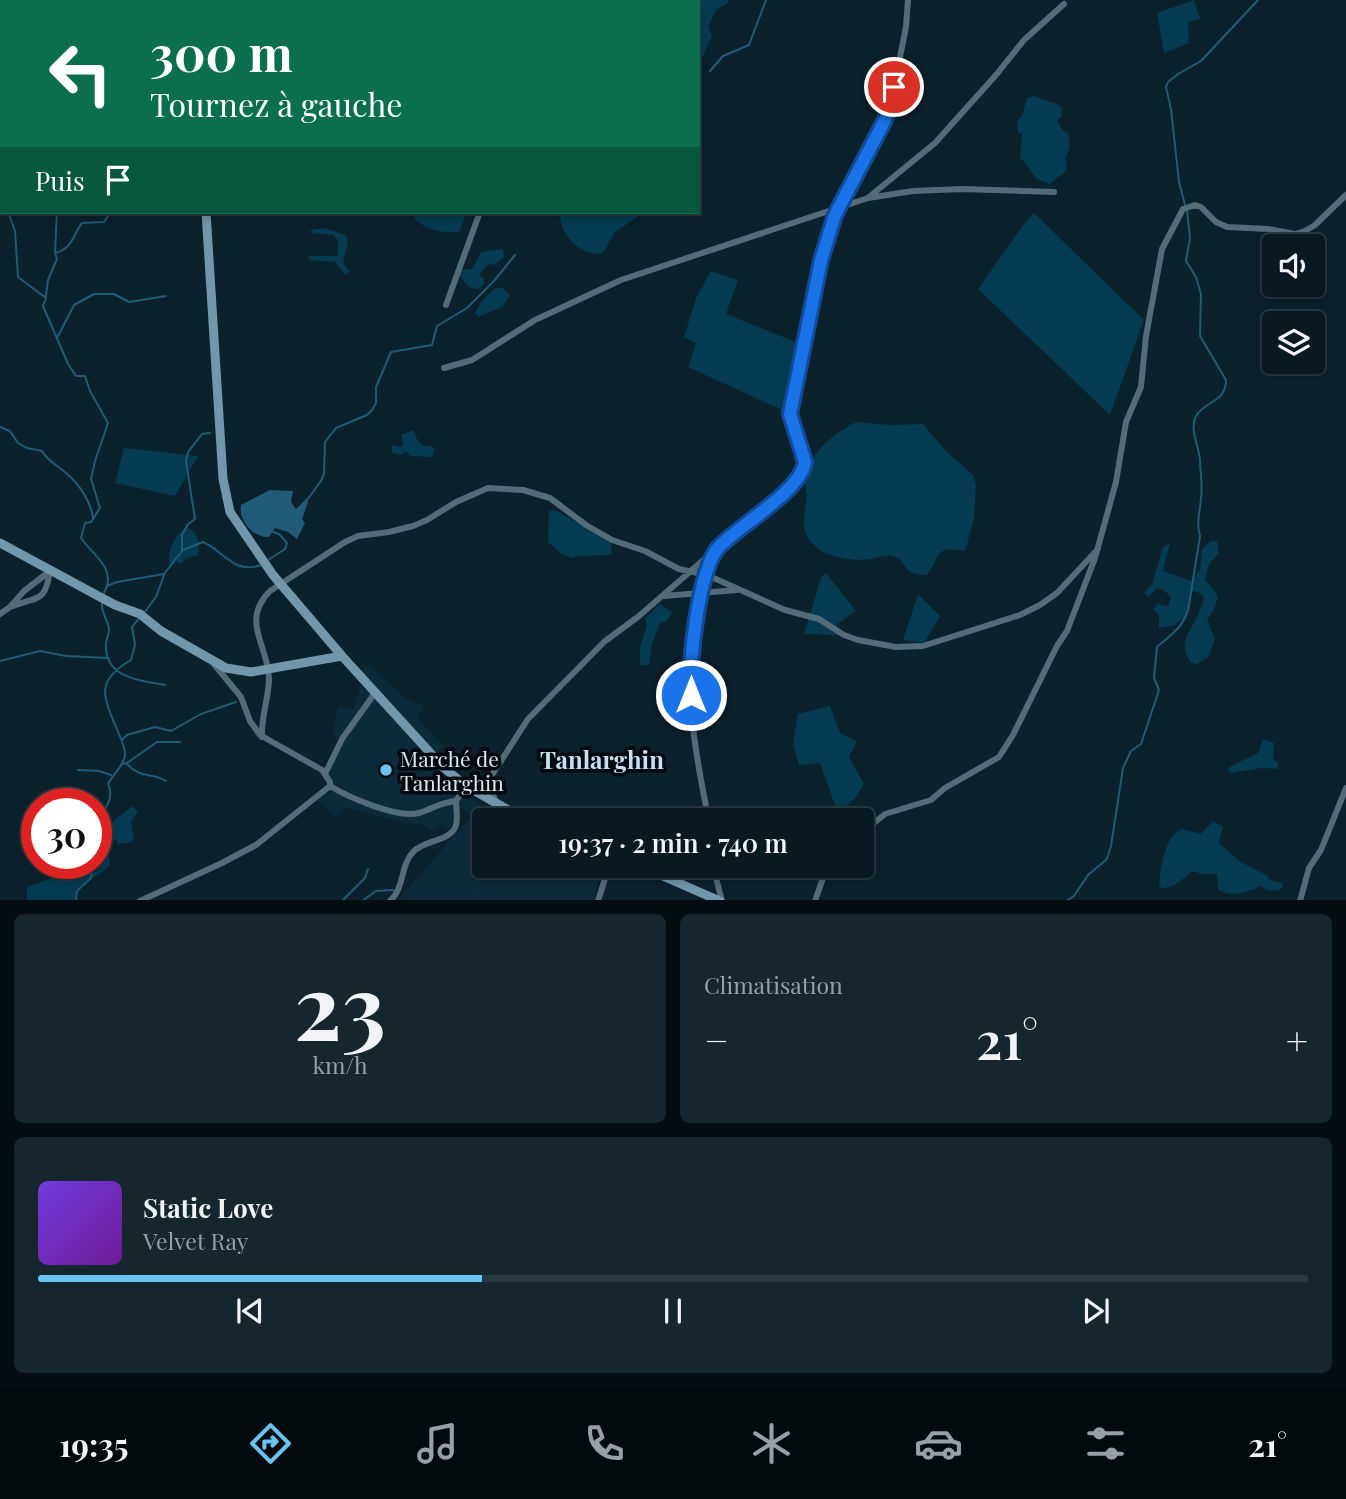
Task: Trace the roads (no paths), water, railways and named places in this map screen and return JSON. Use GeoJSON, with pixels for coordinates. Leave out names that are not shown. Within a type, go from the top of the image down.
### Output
{"type":"FeatureCollection","features":[{"type":"Feature","properties":{"kind":"street"},"geometry":{"type":"LineString","coordinates":[[498,806],[490,788],[490,778],[528,719],[604,642],[793,485],[804,469],[805,462],[790,414],[821,260],[838,209],[867,157],[891,102],[906,27],[908,0]]}},
{"type":"Feature","properties":{"kind":"street"},"geometry":{"type":"LineString","coordinates":[[867,198],[935,144],[1024,40],[1064,4]]}},
{"type":"Feature","properties":{"kind":"street"},"geometry":{"type":"LineString","coordinates":[[444,368],[472,360],[535,320],[621,280],[867,198],[938,190],[1054,192]]}},
{"type":"Feature","properties":{"kind":"street"},"geometry":{"type":"LineString","coordinates":[[874,823],[885,814],[931,800],[945,788],[986,766],[1004,751],[1070,624],[1098,549],[1116,482],[1126,422],[1141,387],[1146,336],[1162,248],[1183,209],[1189,206],[1201,207],[1216,222],[1227,227],[1268,229],[1295,234],[1315,225],[1346,195]]}},
{"type":"Feature","properties":{"kind":"street"},"geometry":{"type":"LineString","coordinates":[[206,214],[216,394],[226,501],[241,530],[281,585],[375,693],[444,768],[466,786],[502,808]]}},
{"type":"Feature","properties":{"kind":"street"},"geometry":{"type":"LineString","coordinates":[[446,304],[479,214]]}},
{"type":"Feature","properties":{"kind":"street"},"geometry":{"type":"LineString","coordinates":[[262,737],[269,680],[256,611],[270,591],[345,542],[358,536],[413,526],[488,488],[504,487],[535,492],[550,498],[586,525],[612,540],[645,551],[665,563],[690,573],[707,575],[785,610],[820,619],[844,635],[897,647],[923,646],[1020,615],[1057,593],[1098,549]]}},
{"type":"Feature","properties":{"kind":"street"},"geometry":{"type":"LineString","coordinates":[[0,543],[115,605],[140,614],[160,631],[236,671],[267,669],[342,656]]}},
{"type":"Feature","properties":{"kind":"street"},"geometry":{"type":"LineString","coordinates":[[707,808],[689,675],[702,593],[717,550]]}},
{"type":"Feature","properties":{"kind":"street"},"geometry":{"type":"LineString","coordinates":[[0,614],[50,571]]}},
{"type":"Feature","properties":{"kind":"street"},"geometry":{"type":"LineString","coordinates":[[10,607],[43,595],[47,591],[50,571]]}},
{"type":"Feature","properties":{"kind":"street"},"geometry":{"type":"LineString","coordinates":[[662,596],[742,591]]}},
{"type":"Feature","properties":{"kind":"street"},"geometry":{"type":"LineString","coordinates":[[211,660],[241,697],[250,721],[262,737],[325,774],[330,786]]}},
{"type":"Feature","properties":{"kind":"street"},"geometry":{"type":"LineString","coordinates":[[325,774],[342,740],[375,693]]}},
{"type":"Feature","properties":{"kind":"street"},"geometry":{"type":"LineString","coordinates":[[330,786],[366,804],[412,814],[440,803],[456,801]]}},
{"type":"Feature","properties":{"kind":"street"},"geometry":{"type":"LineString","coordinates":[[142,900],[256,845],[330,786]]}},
{"type":"Feature","properties":{"kind":"street"},"geometry":{"type":"LineString","coordinates":[[391,900],[400,888],[406,863],[412,854],[427,843],[453,831],[457,820],[456,801],[466,786]]}},
{"type":"Feature","properties":{"kind":"street"},"geometry":{"type":"LineString","coordinates":[[1300,900],[1309,868],[1317,860],[1346,788]]}},
{"type":"Feature","properties":{"kind":"street"},"geometry":{"type":"LineString","coordinates":[[598,900],[605,878]]}},
{"type":"Feature","properties":{"kind":"street"},"geometry":{"type":"LineString","coordinates":[[668,878],[719,900]]}},
{"type":"Feature","properties":{"kind":"street"},"geometry":{"type":"LineString","coordinates":[[716,878],[721,900]]}},
{"type":"Feature","properties":{"kind":"street"},"geometry":{"type":"LineString","coordinates":[[815,900],[823,878]]}},
{"type":"Feature","properties":{"kind":"waterway"},"geometry":{"type":"LineString","coordinates":[[710,71],[723,56],[749,45],[766,0]]}},
{"type":"Feature","properties":{"kind":"waterway"},"geometry":{"type":"LineString","coordinates":[[1185,205],[1179,182],[1166,87],[1178,74],[1201,61],[1258,0]]}},
{"type":"Feature","properties":{"kind":"waterway"},"geometry":{"type":"LineString","coordinates":[[1068,900],[1074,896],[1088,875],[1107,859],[1123,768],[1131,751],[1141,744],[1159,690],[1154,678],[1157,647],[1181,624],[1189,605],[1200,536],[1198,522],[1202,488],[1194,421],[1200,411],[1219,398],[1226,380],[1200,336],[1201,294],[1196,277],[1186,261],[1190,238],[1187,210]]}},
{"type":"Feature","properties":{"kind":"waterway"},"geometry":{"type":"LineString","coordinates":[[9,214],[15,231],[18,277],[46,298],[43,306],[68,364],[76,376],[85,376],[90,391],[108,423],[91,479],[100,508],[91,522],[85,523],[81,538],[104,566],[107,586]]}},
{"type":"Feature","properties":{"kind":"waterway"},"geometry":{"type":"LineString","coordinates":[[55,252],[57,214]]}},
{"type":"Feature","properties":{"kind":"waterway"},"geometry":{"type":"LineString","coordinates":[[46,296],[48,280],[57,259],[55,253],[69,245],[82,223],[104,222],[110,214]]}},
{"type":"Feature","properties":{"kind":"waterway"},"geometry":{"type":"LineString","coordinates":[[307,500],[324,474],[325,442],[336,428],[367,415],[372,410],[376,403],[376,387],[391,352],[432,345],[437,326],[467,308],[515,255]]}},
{"type":"Feature","properties":{"kind":"waterway"},"geometry":{"type":"LineString","coordinates":[[57,338],[74,305],[94,294],[114,294],[129,302],[166,296]]}},
{"type":"Feature","properties":{"kind":"waterway"},"geometry":{"type":"LineString","coordinates":[[0,427],[10,431],[18,443],[42,451],[72,478],[87,500],[93,518]]}},
{"type":"Feature","properties":{"kind":"waterway"},"geometry":{"type":"LineString","coordinates":[[103,595],[107,586],[117,582],[164,574],[182,551],[182,535],[188,524],[195,519],[186,461],[188,452],[202,434],[210,433]]}},
{"type":"Feature","properties":{"kind":"waterway"},"geometry":{"type":"LineString","coordinates":[[268,560],[285,549],[287,543],[279,534],[273,532]]}},
{"type":"Feature","properties":{"kind":"waterway"},"geometry":{"type":"LineString","coordinates":[[183,550],[203,542],[236,564],[244,567],[261,565]]}},
{"type":"Feature","properties":{"kind":"waterway"},"geometry":{"type":"LineString","coordinates":[[144,613],[156,597],[164,575]]}},
{"type":"Feature","properties":{"kind":"waterway"},"geometry":{"type":"LineString","coordinates":[[102,603],[109,630],[106,645],[112,665],[127,676],[165,685]]}},
{"type":"Feature","properties":{"kind":"waterway"},"geometry":{"type":"LineString","coordinates":[[110,788],[108,784],[123,763],[125,755],[105,692],[111,676],[131,660],[135,645],[132,627],[140,617]]}},
{"type":"Feature","properties":{"kind":"waterway"},"geometry":{"type":"LineString","coordinates":[[0,661],[40,651],[66,656],[109,658]]}},
{"type":"Feature","properties":{"kind":"waterway"},"geometry":{"type":"LineString","coordinates":[[122,740],[127,735],[155,727],[171,731],[201,714],[236,702]]}},
{"type":"Feature","properties":{"kind":"waterway"},"geometry":{"type":"LineString","coordinates":[[122,764],[157,742],[180,742]]}},
{"type":"Feature","properties":{"kind":"waterway"},"geometry":{"type":"LineString","coordinates":[[127,764],[137,772],[166,781]]}},
{"type":"Feature","properties":{"kind":"waterway"},"geometry":{"type":"LineString","coordinates":[[78,770],[99,771],[111,775]]}},
{"type":"Feature","properties":{"kind":"waterway"},"geometry":{"type":"LineString","coordinates":[[343,900],[365,878],[368,869]]}},
{"type":"Feature","properties":{"kind":"waterway"},"geometry":{"type":"LineString","coordinates":[[76,900],[77,891],[90,879]]}},
{"type":"Feature","properties":{"kind":"waterway"},"geometry":{"type":"LineString","coordinates":[[363,900],[376,891],[393,890]]}},
{"type":"Feature","properties":{"kind":"place","name":"Marché de Tanlarghin"},"geometry":{"type":"Point","coordinates":[386,770]}},
{"type":"Feature","properties":{"kind":"district","name":"Tanlarghin"},"geometry":{"type":"Point","coordinates":[602,759]}}]}
